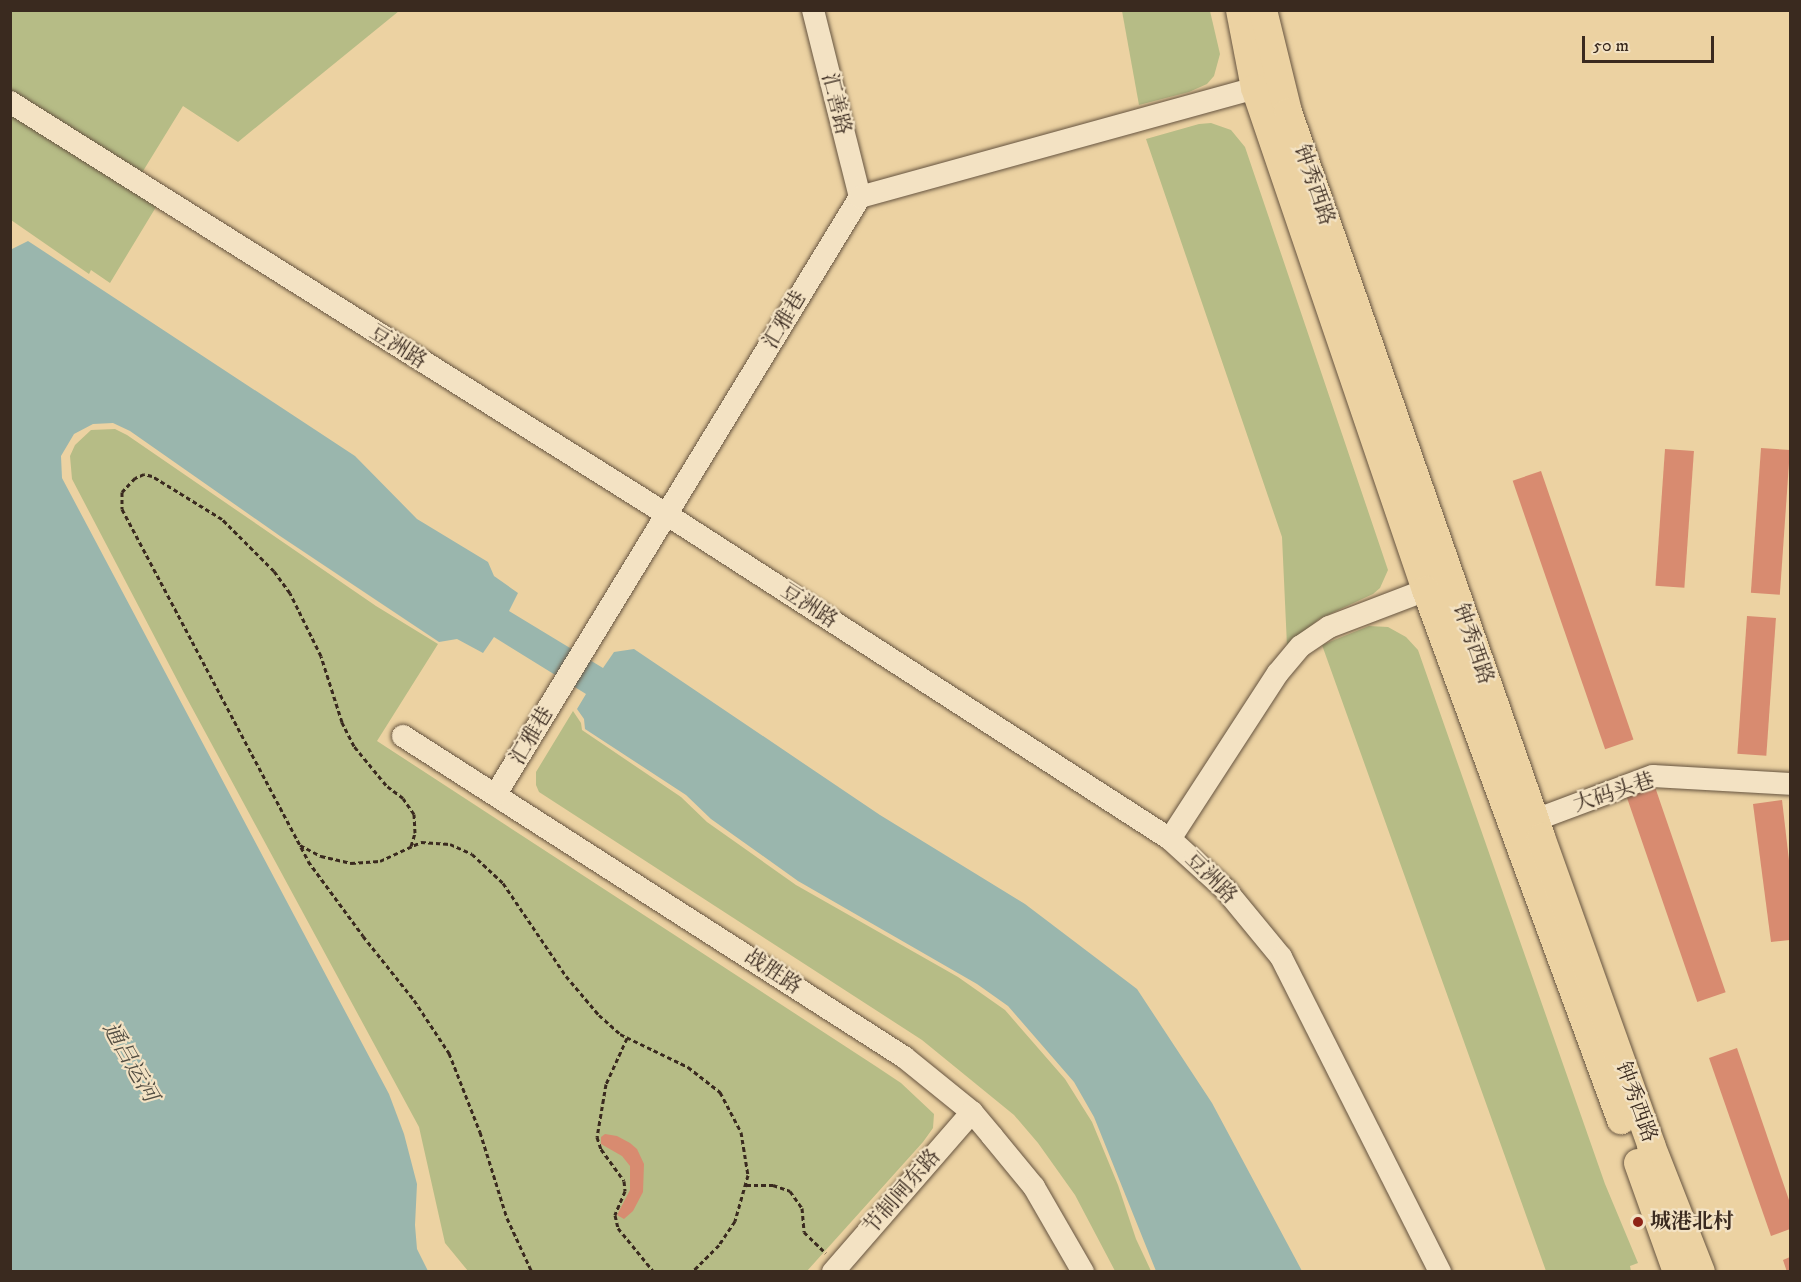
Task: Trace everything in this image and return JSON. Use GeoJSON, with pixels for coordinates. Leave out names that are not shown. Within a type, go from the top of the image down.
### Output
{"type":"FeatureCollection","features":[{"type":"Feature","properties":{"kind":"main road","name":"钟秀西路"},"geometry":{"type":"LineString","coordinates":[[1240,10],[1255,87],[1426,590],[1524,824],[1701,1272]]}},
{"type":"Feature","properties":{"kind":"main road","name":"钟秀西路"},"geometry":{"type":"LineString","coordinates":[[1263,10],[1288,112],[1524,824],[1677,1272]]}},
{"type":"Feature","properties":{"kind":"street","name":"汇善路"},"geometry":{"type":"LineString","coordinates":[[813,10],[860,197]]}},
{"type":"Feature","properties":{"kind":"street"},"geometry":{"type":"LineString","coordinates":[[860,197],[1255,87]]}},
{"type":"Feature","properties":{"kind":"street","name":"豆洲路"},"geometry":{"type":"LineString","coordinates":[[10,102],[666,514],[1170,839],[1225,889],[1281,957],[1440,1272]]}},
{"type":"Feature","properties":{"kind":"street","name":"汇雅巷"},"geometry":{"type":"LineString","coordinates":[[496,794],[860,197]]}},
{"type":"Feature","properties":{"kind":"street"},"geometry":{"type":"LineString","coordinates":[[1170,839],[1278,673],[1301,646],[1329,627],[1426,590]]}},
{"type":"Feature","properties":{"kind":"street","name":"战胜路"},"geometry":{"type":"LineString","coordinates":[[403,736],[904,1057],[972,1112],[1034,1187],[1083,1272]]}},
{"type":"Feature","properties":{"kind":"street","name":"大码头巷"},"geometry":{"type":"LineString","coordinates":[[1524,824],[1653,776],[1791,784]]}},
{"type":"Feature","properties":{"kind":"street","name":"节制闸东路"},"geometry":{"type":"LineString","coordinates":[[830,1263],[972,1112]]}},
{"type":"Feature","properties":{"kind":"path"},"geometry":{"type":"LineString","coordinates":[[411,846],[415,833],[414,814],[402,798],[386,785],[365,762],[350,740],[321,656],[290,593],[274,571],[222,519],[152,476],[139,475],[122,492],[122,509],[299,843],[332,897],[414,1000],[449,1053],[480,1132],[507,1218],[532,1272]]}},
{"type":"Feature","properties":{"kind":"path"},"geometry":{"type":"LineString","coordinates":[[299,843],[321,856],[351,863],[380,861],[421,842],[450,844],[472,854],[503,883],[585,1000],[611,1027],[627,1038],[688,1067],[720,1092],[741,1132],[746,1156],[746,1185],[741,1207],[728,1234],[692,1272]]}},
{"type":"Feature","properties":{"kind":"path"},"geometry":{"type":"LineString","coordinates":[[627,1038],[606,1084],[597,1137],[601,1149],[624,1181],[625,1191],[615,1215],[618,1228],[654,1272]]}},
{"type":"Feature","properties":{"kind":"path"},"geometry":{"type":"LineString","coordinates":[[746,1185],[773,1185],[790,1191],[802,1208],[804,1232],[830,1263]]}},
{"type":"Feature","properties":{"kind":"green space"},"geometry":{"type":"Polygon","coordinates":[[[10,11],[399,11],[238,142],[183,106],[132,189],[156,207],[110,283],[91,270],[89,274],[11,220],[10,11]]]}},
{"type":"Feature","properties":{"kind":"green space"},"geometry":{"type":"Polygon","coordinates":[[[1122,11],[1210,11],[1220,54],[1214,76],[1207,84],[1189,92],[1139,105],[1122,11]]]}},
{"type":"Feature","properties":{"kind":"green space"},"geometry":{"type":"Polygon","coordinates":[[[1211,123],[1231,130],[1245,147],[1388,570],[1380,588],[1373,594],[1319,619],[1287,646],[1282,537],[1146,139],[1199,124],[1211,123]]]}},
{"type":"Feature","properties":{"kind":"green space"},"geometry":{"type":"Polygon","coordinates":[[[115,429],[376,606],[438,644],[377,741],[901,1083],[934,1114],[933,1128],[923,1142],[807,1271],[468,1271],[445,1243],[419,1127],[184,693],[72,479],[70,456],[75,445],[91,430],[115,429]]]}},
{"type":"Feature","properties":{"kind":"green space"},"geometry":{"type":"Polygon","coordinates":[[[1369,626],[1388,627],[1406,637],[1418,650],[1605,1184],[1638,1263],[1630,1266],[1631,1271],[1546,1271],[1322,645],[1369,626]]]}},
{"type":"Feature","properties":{"kind":"green space"},"geometry":{"type":"Polygon","coordinates":[[[573,711],[581,723],[582,730],[681,797],[707,822],[796,885],[958,977],[1005,1010],[1065,1079],[1092,1122],[1118,1185],[1136,1239],[1151,1271],[1115,1271],[1075,1195],[1038,1143],[1014,1115],[922,1040],[539,792],[536,785],[536,772],[573,711]]]}},
{"type":"Feature","properties":{"kind":"water","name":"通吕运河"},"geometry":{"type":"Polygon","coordinates":[[[28,241],[355,456],[417,519],[488,562],[494,576],[518,593],[509,611],[603,668],[614,652],[634,649],[880,815],[1025,904],[1137,989],[1212,1103],[1302,1271],[1156,1271],[1094,1117],[1074,1082],[1008,1006],[977,984],[798,881],[711,819],[686,795],[585,729],[584,719],[577,709],[586,694],[494,637],[483,653],[457,639],[439,642],[280,536],[130,431],[113,423],[93,424],[74,434],[61,456],[62,478],[389,1094],[404,1134],[417,1184],[415,1225],[417,1249],[428,1271],[11,1272],[10,250],[28,241]]]}},
{"type":"Feature","properties":{"kind":"building"},"geometry":{"type":"Polygon","coordinates":[[[1761,448],[1790,450],[1780,595],[1751,593],[1761,448]]]}},
{"type":"Feature","properties":{"kind":"building"},"geometry":{"type":"Polygon","coordinates":[[[1665,449],[1694,451],[1684,588],[1655,586],[1665,449]]]}},
{"type":"Feature","properties":{"kind":"building"},"geometry":{"type":"Polygon","coordinates":[[[1541,471],[1633,740],[1605,749],[1513,481],[1541,471]]]}},
{"type":"Feature","properties":{"kind":"building"},"geometry":{"type":"Polygon","coordinates":[[[1747,616],[1776,618],[1766,756],[1737,754],[1747,616]]]}},
{"type":"Feature","properties":{"kind":"building"},"geometry":{"type":"Polygon","coordinates":[[[1655,787],[1726,992],[1697,1002],[1627,797],[1655,787]]]}},
{"type":"Feature","properties":{"kind":"building"},"geometry":{"type":"Polygon","coordinates":[[[1782,800],[1790,869],[1790,940],[1771,942],[1753,804],[1782,800]]]}},
{"type":"Feature","properties":{"kind":"building"},"geometry":{"type":"Polygon","coordinates":[[[1737,1048],[1790,1203],[1790,1229],[1771,1236],[1709,1058],[1737,1048]]]}},
{"type":"Feature","properties":{"kind":"building"},"geometry":{"type":"Polygon","coordinates":[[[605,1134],[617,1136],[630,1143],[637,1149],[644,1164],[643,1192],[633,1211],[624,1219],[617,1215],[630,1190],[630,1166],[622,1156],[601,1144],[601,1137],[605,1134]]]}},
{"type":"Feature","properties":{"kind":"building"},"geometry":{"type":"Polygon","coordinates":[[[1790,1257],[1790,1272],[1787,1272],[1783,1260],[1790,1257]]]}},
{"type":"Feature","properties":{"kind":"place","name":"城港北村"},"geometry":{"type":"Point","coordinates":[1638,1222]}}]}
